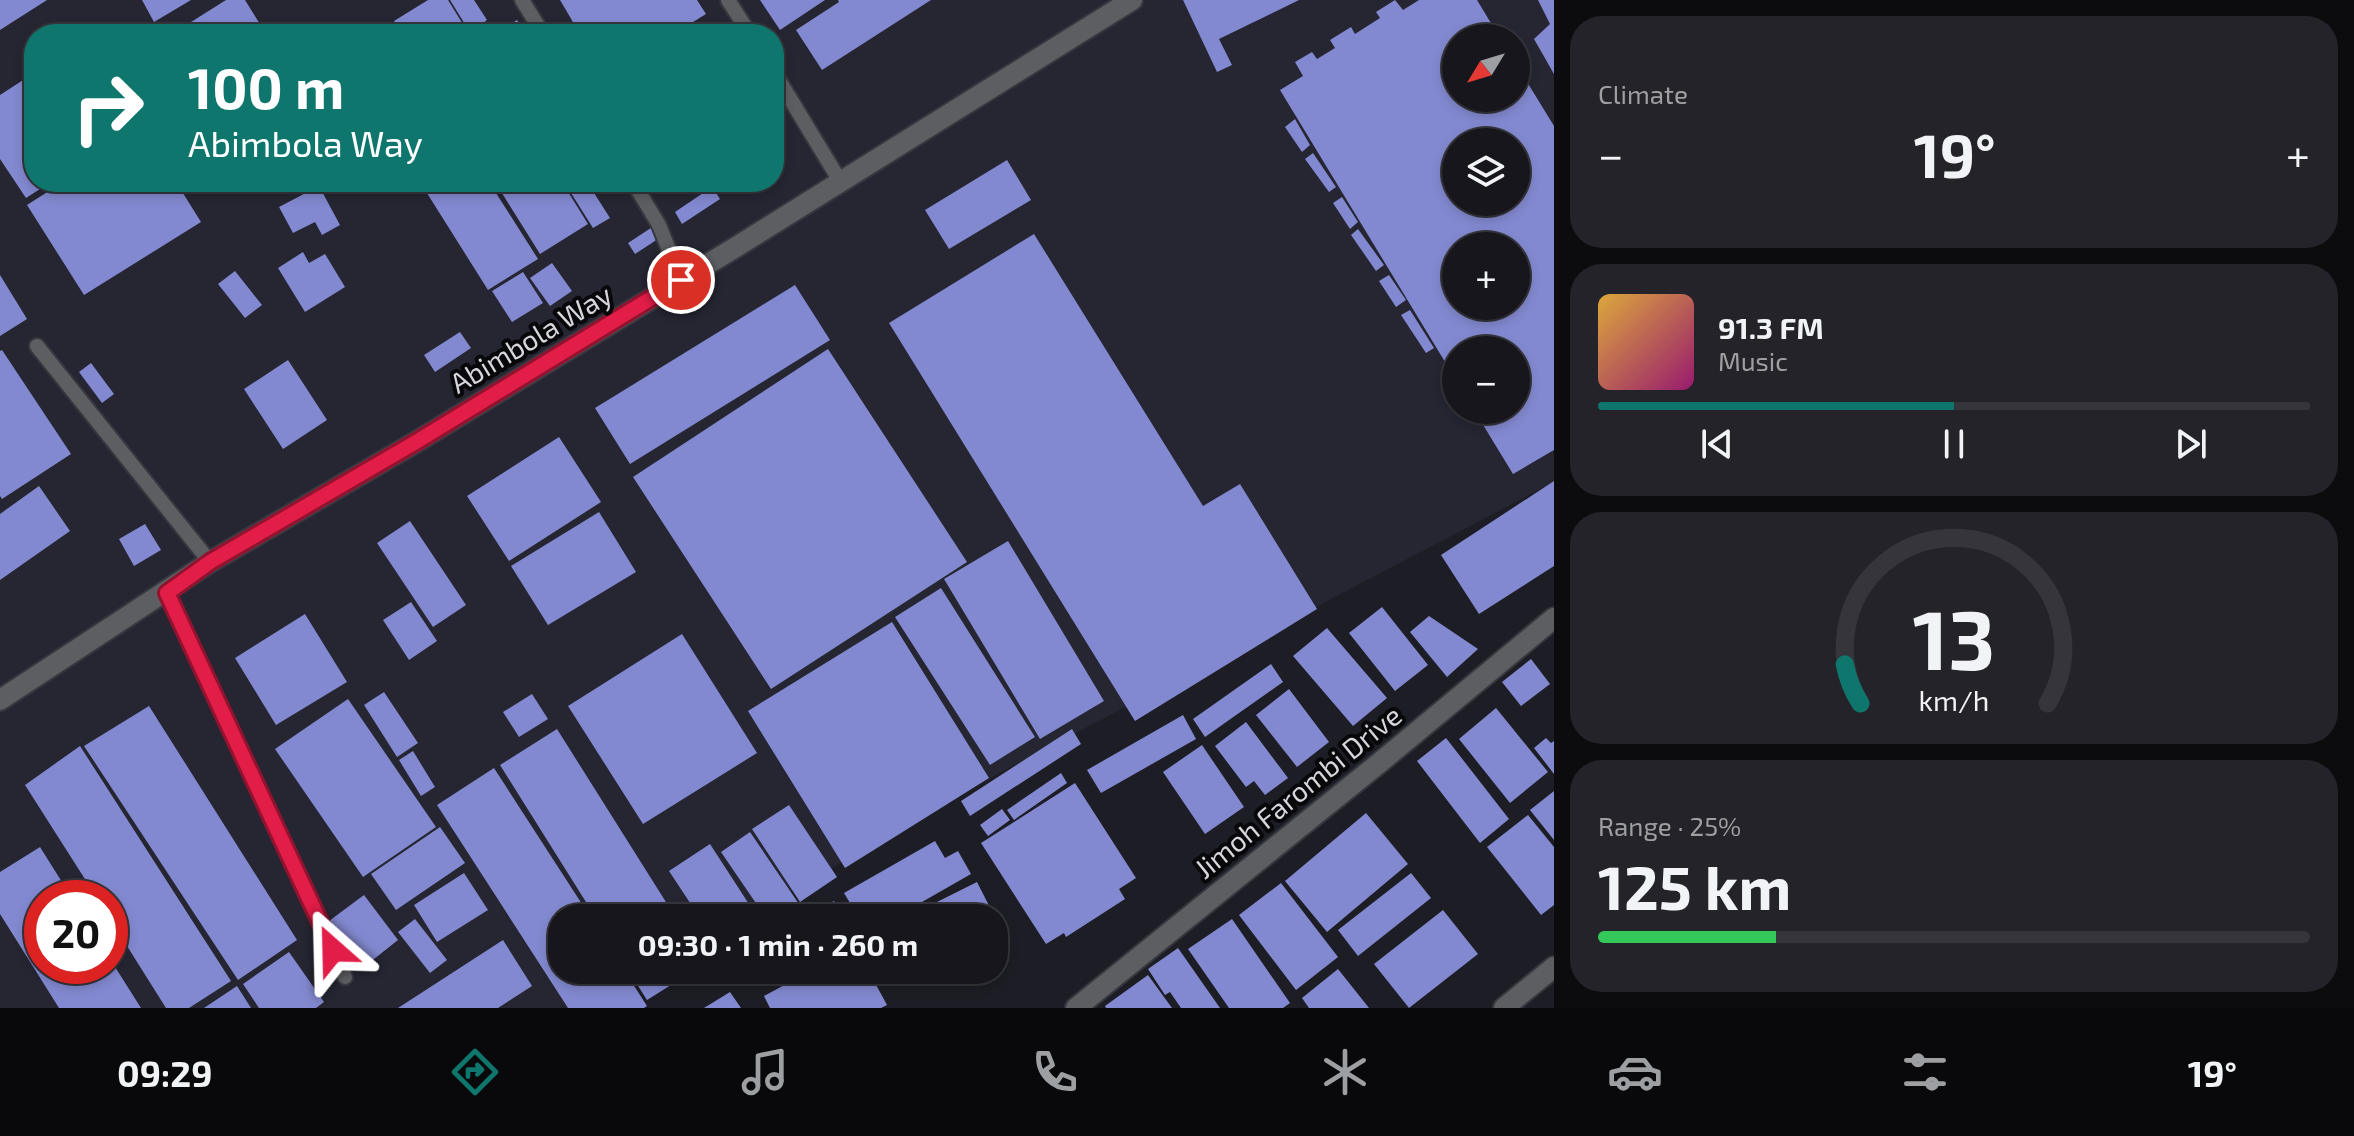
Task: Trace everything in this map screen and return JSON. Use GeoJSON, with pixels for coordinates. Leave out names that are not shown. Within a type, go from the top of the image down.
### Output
{"type":"FeatureCollection","features":[{"type":"Feature","properties":{"kind":"street","name":"Abimbola Way"},"geometry":{"type":"LineString","coordinates":[[0,700],[210,562],[416,442],[681,280],[1126,1]]}},
{"type":"Feature","properties":{"kind":"street","name":"Jimoh Farombi Drive"},"geometry":{"type":"LineString","coordinates":[[1076,1008],[1554,618]]}},
{"type":"Feature","properties":{"kind":"street"},"geometry":{"type":"LineString","coordinates":[[1504,1008],[1554,967]]}},
{"type":"Feature","properties":{"kind":"lane"},"geometry":{"type":"LineString","coordinates":[[522,0],[537,24]]}},
{"type":"Feature","properties":{"kind":"lane"},"geometry":{"type":"LineString","coordinates":[[728,0],[744,24]]}},
{"type":"Feature","properties":{"kind":"lane"},"geometry":{"type":"LineString","coordinates":[[784,89],[840,181]]}},
{"type":"Feature","properties":{"kind":"lane"},"geometry":{"type":"LineString","coordinates":[[639,192],[659,225],[681,280]]}},
{"type":"Feature","properties":{"kind":"lane"},"geometry":{"type":"LineString","coordinates":[[37,346],[210,562]]}},
{"type":"Feature","properties":{"kind":"lane"},"geometry":{"type":"LineString","coordinates":[[167,593],[345,977]]}},
{"type":"Feature","properties":{"kind":"shaded area"},"geometry":{"type":"Polygon","coordinates":[[[0,0],[1554,0],[1554,482],[992,777],[769,904],[548,904],[548,984],[627,984],[585,1008],[0,1008],[0,0]]]}},
{"type":"Feature","properties":{"kind":"building"},"geometry":{"type":"Polygon","coordinates":[[[0,0],[47,0],[0,30],[0,0]]]}},
{"type":"Feature","properties":{"kind":"building"},"geometry":{"type":"Polygon","coordinates":[[[142,0],[191,0],[154,22],[142,0]]]}},
{"type":"Feature","properties":{"kind":"building"},"geometry":{"type":"Polygon","coordinates":[[[226,0],[245,0],[260,24],[188,24],[226,0]]]}},
{"type":"Feature","properties":{"kind":"building"},"geometry":{"type":"Polygon","coordinates":[[[428,0],[448,0],[463,24],[396,24],[394,21],[428,0]]]}},
{"type":"Feature","properties":{"kind":"building"},"geometry":{"type":"Polygon","coordinates":[[[450,0],[474,0],[487,20],[484,24],[465,24],[450,0]]]}},
{"type":"Feature","properties":{"kind":"building"},"geometry":{"type":"Polygon","coordinates":[[[560,0],[697,0],[706,14],[690,24],[574,24],[560,0]]]}},
{"type":"Feature","properties":{"kind":"building"},"geometry":{"type":"Polygon","coordinates":[[[760,0],[825,0],[784,27],[784,24],[776,24],[760,0]]]}},
{"type":"Feature","properties":{"kind":"building"},"geometry":{"type":"Polygon","coordinates":[[[838,0],[931,0],[822,70],[796,30],[838,0]]]}},
{"type":"Feature","properties":{"kind":"building"},"geometry":{"type":"Polygon","coordinates":[[[1183,0],[1299,0],[1219,39],[1232,65],[1217,72],[1183,0]]]}},
{"type":"Feature","properties":{"kind":"building"},"geometry":{"type":"Polygon","coordinates":[[[1395,0],[1403,10],[1419,0],[1477,0],[1492,24],[1442,24],[1442,112],[1530,112],[1530,87],[1554,126],[1554,450],[1513,474],[1483,424],[1530,424],[1530,336],[1442,336],[1442,357],[1280,90],[1303,76],[1295,62],[1312,52],[1317,59],[1335,48],[1330,40],[1351,27],[1355,34],[1380,18],[1376,12],[1395,0]]]}},
{"type":"Feature","properties":{"kind":"building"},"geometry":{"type":"Polygon","coordinates":[[[1538,0],[1554,0],[1554,74],[1534,39],[1550,24],[1538,0]]]}},
{"type":"Feature","properties":{"kind":"building"},"geometry":{"type":"Polygon","coordinates":[[[24,79],[24,192],[35,192],[26,198],[0,159],[0,95],[24,79]]]}},
{"type":"Feature","properties":{"kind":"building"},"geometry":{"type":"Polygon","coordinates":[[[1295,119],[1310,145],[1302,152],[1285,127],[1295,119]]]}},
{"type":"Feature","properties":{"kind":"building"},"geometry":{"type":"Polygon","coordinates":[[[1313,153],[1336,187],[1329,192],[1305,159],[1313,153]]]}},
{"type":"Feature","properties":{"kind":"building"},"geometry":{"type":"Polygon","coordinates":[[[1007,160],[1031,200],[949,249],[925,210],[1007,160]]]}},
{"type":"Feature","properties":{"kind":"building"},"geometry":{"type":"Polygon","coordinates":[[[47,192],[182,192],[201,222],[84,295],[27,205],[47,192]]]}},
{"type":"Feature","properties":{"kind":"building"},"geometry":{"type":"Polygon","coordinates":[[[308,192],[322,192],[340,225],[322,235],[315,222],[293,233],[279,207],[308,192]]]}},
{"type":"Feature","properties":{"kind":"building"},"geometry":{"type":"Polygon","coordinates":[[[426,192],[495,192],[538,259],[488,290],[426,192]]]}},
{"type":"Feature","properties":{"kind":"building"},"geometry":{"type":"Polygon","coordinates":[[[501,192],[568,192],[588,224],[540,254],[501,192]]]}},
{"type":"Feature","properties":{"kind":"building"},"geometry":{"type":"Polygon","coordinates":[[[570,192],[593,192],[610,218],[593,228],[570,192]]]}},
{"type":"Feature","properties":{"kind":"building"},"geometry":{"type":"Polygon","coordinates":[[[705,192],[715,192],[720,199],[682,224],[675,212],[705,192]]]}},
{"type":"Feature","properties":{"kind":"building"},"geometry":{"type":"Polygon","coordinates":[[[1342,197],[1358,222],[1350,229],[1333,203],[1342,197]]]}},
{"type":"Feature","properties":{"kind":"building"},"geometry":{"type":"Polygon","coordinates":[[[654,226],[661,237],[635,254],[628,243],[654,226]]]}},
{"type":"Feature","properties":{"kind":"building"},"geometry":{"type":"Polygon","coordinates":[[[1358,229],[1384,265],[1376,271],[1351,235],[1358,229]]]}},
{"type":"Feature","properties":{"kind":"building"},"geometry":{"type":"Polygon","coordinates":[[[1034,234],[1203,506],[1240,484],[1317,609],[1135,721],[889,323],[1034,234]]]}},
{"type":"Feature","properties":{"kind":"building"},"geometry":{"type":"Polygon","coordinates":[[[303,252],[309,263],[325,254],[345,287],[305,312],[278,268],[303,252]]]}},
{"type":"Feature","properties":{"kind":"building"},"geometry":{"type":"Polygon","coordinates":[[[552,263],[572,291],[550,306],[530,278],[552,263]]]}},
{"type":"Feature","properties":{"kind":"building"},"geometry":{"type":"Polygon","coordinates":[[[235,271],[262,305],[245,318],[218,284],[235,271]]]}},
{"type":"Feature","properties":{"kind":"building"},"geometry":{"type":"Polygon","coordinates":[[[523,272],[543,303],[512,322],[492,291],[523,272]]]}},
{"type":"Feature","properties":{"kind":"building"},"geometry":{"type":"Polygon","coordinates":[[[0,275],[27,319],[0,336],[0,275]]]}},
{"type":"Feature","properties":{"kind":"building"},"geometry":{"type":"Polygon","coordinates":[[[1389,275],[1406,300],[1396,307],[1379,281],[1389,275]]]}},
{"type":"Feature","properties":{"kind":"building"},"geometry":{"type":"Polygon","coordinates":[[[795,285],[830,340],[630,464],[595,408],[795,285]]]}},
{"type":"Feature","properties":{"kind":"building"},"geometry":{"type":"Polygon","coordinates":[[[1410,310],[1434,348],[1426,353],[1401,315],[1410,310]]]}},
{"type":"Feature","properties":{"kind":"building"},"geometry":{"type":"Polygon","coordinates":[[[460,332],[471,348],[435,372],[424,355],[460,332]]]}},
{"type":"Feature","properties":{"kind":"building"},"geometry":{"type":"Polygon","coordinates":[[[828,349],[967,562],[771,689],[633,477],[828,349]]]}},
{"type":"Feature","properties":{"kind":"building"},"geometry":{"type":"Polygon","coordinates":[[[0,351],[71,454],[2,499],[0,351]]]}},
{"type":"Feature","properties":{"kind":"building"},"geometry":{"type":"Polygon","coordinates":[[[288,360],[327,420],[283,449],[244,389],[288,360]]]}},
{"type":"Feature","properties":{"kind":"building"},"geometry":{"type":"Polygon","coordinates":[[[91,363],[114,394],[102,403],[79,372],[91,363]]]}},
{"type":"Feature","properties":{"kind":"building"},"geometry":{"type":"Polygon","coordinates":[[[559,437],[601,502],[509,561],[467,496],[559,437]]]}},
{"type":"Feature","properties":{"kind":"building"},"geometry":{"type":"Polygon","coordinates":[[[1554,481],[1554,566],[1479,614],[1441,555],[1554,481]]]}},
{"type":"Feature","properties":{"kind":"building"},"geometry":{"type":"Polygon","coordinates":[[[39,486],[70,531],[0,580],[0,514],[39,486]]]}},
{"type":"Feature","properties":{"kind":"building"},"geometry":{"type":"Polygon","coordinates":[[[599,512],[636,572],[548,625],[511,566],[599,512]]]}},
{"type":"Feature","properties":{"kind":"building"},"geometry":{"type":"Polygon","coordinates":[[[410,521],[466,605],[433,627],[377,543],[410,521]]]}},
{"type":"Feature","properties":{"kind":"building"},"geometry":{"type":"Polygon","coordinates":[[[145,524],[161,550],[134,566],[119,539],[145,524]]]}},
{"type":"Feature","properties":{"kind":"building"},"geometry":{"type":"Polygon","coordinates":[[[1008,541],[1104,701],[1040,739],[944,579],[1008,541]]]}},
{"type":"Feature","properties":{"kind":"building"},"geometry":{"type":"Polygon","coordinates":[[[941,588],[1035,737],[990,765],[895,617],[941,588]]]}},
{"type":"Feature","properties":{"kind":"building"},"geometry":{"type":"Polygon","coordinates":[[[411,602],[437,641],[409,660],[383,620],[411,602]]]}},
{"type":"Feature","properties":{"kind":"building"},"geometry":{"type":"Polygon","coordinates":[[[1382,607],[1428,665],[1395,691],[1349,633],[1382,607]]]}},
{"type":"Feature","properties":{"kind":"building"},"geometry":{"type":"Polygon","coordinates":[[[305,614],[347,682],[276,725],[235,658],[305,614]]]}},
{"type":"Feature","properties":{"kind":"building"},"geometry":{"type":"Polygon","coordinates":[[[1429,616],[1478,649],[1447,677],[1410,632],[1429,616]]]}},
{"type":"Feature","properties":{"kind":"building"},"geometry":{"type":"Polygon","coordinates":[[[892,622],[989,778],[845,868],[748,711],[892,622]]]}},
{"type":"Feature","properties":{"kind":"building"},"geometry":{"type":"Polygon","coordinates":[[[1327,628],[1387,698],[1353,726],[1293,656],[1327,628]]]}},
{"type":"Feature","properties":{"kind":"building"},"geometry":{"type":"Polygon","coordinates":[[[682,634],[757,753],[643,824],[568,706],[682,634]]]}},
{"type":"Feature","properties":{"kind":"building"},"geometry":{"type":"Polygon","coordinates":[[[1531,659],[1550,684],[1521,706],[1502,682],[1531,659]]]}},
{"type":"Feature","properties":{"kind":"building"},"geometry":{"type":"Polygon","coordinates":[[[1271,664],[1283,682],[1205,737],[1193,719],[1271,664]]]}},
{"type":"Feature","properties":{"kind":"building"},"geometry":{"type":"Polygon","coordinates":[[[1289,689],[1329,742],[1297,767],[1256,715],[1289,689]]]}},
{"type":"Feature","properties":{"kind":"building"},"geometry":{"type":"Polygon","coordinates":[[[384,692],[418,743],[397,757],[364,705],[384,692]]]}},
{"type":"Feature","properties":{"kind":"building"},"geometry":{"type":"Polygon","coordinates":[[[532,694],[548,719],[519,737],[503,712],[532,694]]]}},
{"type":"Feature","properties":{"kind":"building"},"geometry":{"type":"Polygon","coordinates":[[[348,699],[436,827],[363,877],[275,749],[348,699]]]}},
{"type":"Feature","properties":{"kind":"building"},"geometry":{"type":"Polygon","coordinates":[[[149,706],[297,940],[238,980],[84,746],[149,706]]]}},
{"type":"Feature","properties":{"kind":"building"},"geometry":{"type":"Polygon","coordinates":[[[1496,708],[1548,772],[1510,803],[1459,739],[1496,708]]]}},
{"type":"Feature","properties":{"kind":"building"},"geometry":{"type":"Polygon","coordinates":[[[1183,715],[1196,739],[1101,793],[1087,770],[1183,715]]]}},
{"type":"Feature","properties":{"kind":"building"},"geometry":{"type":"Polygon","coordinates":[[[1246,722],[1288,778],[1265,795],[1254,781],[1246,787],[1215,746],[1246,722]]]}},
{"type":"Feature","properties":{"kind":"building"},"geometry":{"type":"Polygon","coordinates":[[[557,729],[667,904],[587,904],[500,765],[557,729]]]}},
{"type":"Feature","properties":{"kind":"building"},"geometry":{"type":"Polygon","coordinates":[[[1072,729],[1081,744],[970,816],[961,801],[1072,729]]]}},
{"type":"Feature","properties":{"kind":"building"},"geometry":{"type":"Polygon","coordinates":[[[1446,738],[1509,819],[1480,843],[1417,761],[1446,738]]]}},
{"type":"Feature","properties":{"kind":"building"},"geometry":{"type":"Polygon","coordinates":[[[1546,738],[1551,743],[1554,741],[1554,774],[1534,748],[1546,738]]]}},
{"type":"Feature","properties":{"kind":"building"},"geometry":{"type":"Polygon","coordinates":[[[1202,745],[1244,807],[1205,834],[1163,772],[1202,745]]]}},
{"type":"Feature","properties":{"kind":"building"},"geometry":{"type":"Polygon","coordinates":[[[80,746],[231,981],[189,1008],[166,1008],[128,948],[128,880],[86,880],[25,785],[80,746]]]}},
{"type":"Feature","properties":{"kind":"building"},"geometry":{"type":"Polygon","coordinates":[[[413,751],[435,787],[421,796],[399,760],[413,751]]]}},
{"type":"Feature","properties":{"kind":"building"},"geometry":{"type":"Polygon","coordinates":[[[494,768],[582,904],[548,904],[548,977],[437,805],[494,768]]]}},
{"type":"Feature","properties":{"kind":"building"},"geometry":{"type":"Polygon","coordinates":[[[1061,773],[1067,783],[1014,820],[1007,810],[1061,773]]]}},
{"type":"Feature","properties":{"kind":"building"},"geometry":{"type":"Polygon","coordinates":[[[1075,783],[1136,878],[1119,889],[1125,899],[1066,937],[1064,933],[1046,944],[981,843],[1075,783]]]}},
{"type":"Feature","properties":{"kind":"building"},"geometry":{"type":"Polygon","coordinates":[[[1554,791],[1554,840],[1530,810],[1554,791]]]}},
{"type":"Feature","properties":{"kind":"building"},"geometry":{"type":"Polygon","coordinates":[[[789,805],[837,877],[800,902],[752,829],[789,805]]]}},
{"type":"Feature","properties":{"kind":"building"},"geometry":{"type":"Polygon","coordinates":[[[1002,809],[1010,820],[988,836],[980,825],[1002,809]]]}},
{"type":"Feature","properties":{"kind":"building"},"geometry":{"type":"Polygon","coordinates":[[[1366,813],[1408,864],[1327,932],[1285,881],[1366,813]]]}},
{"type":"Feature","properties":{"kind":"building"},"geometry":{"type":"Polygon","coordinates":[[[1528,815],[1554,847],[1554,905],[1541,915],[1487,847],[1528,815]]]}},
{"type":"Feature","properties":{"kind":"building"},"geometry":{"type":"Polygon","coordinates":[[[440,827],[465,863],[396,910],[371,874],[440,827]]]}},
{"type":"Feature","properties":{"kind":"building"},"geometry":{"type":"Polygon","coordinates":[[[750,832],[799,904],[756,904],[721,852],[750,832]]]}},
{"type":"Feature","properties":{"kind":"building"},"geometry":{"type":"Polygon","coordinates":[[[935,841],[945,858],[958,851],[971,874],[918,904],[851,904],[844,893],[935,841]]]}},
{"type":"Feature","properties":{"kind":"building"},"geometry":{"type":"Polygon","coordinates":[[[710,844],[749,904],[691,904],[669,871],[710,844]]]}},
{"type":"Feature","properties":{"kind":"building"},"geometry":{"type":"Polygon","coordinates":[[[40,847],[61,880],[24,880],[24,952],[0,914],[0,872],[40,847]]]}},
{"type":"Feature","properties":{"kind":"building"},"geometry":{"type":"Polygon","coordinates":[[[464,873],[488,910],[437,942],[414,905],[464,873]]]}},
{"type":"Feature","properties":{"kind":"building"},"geometry":{"type":"Polygon","coordinates":[[[1411,873],[1431,898],[1358,956],[1338,930],[1411,873]]]}},
{"type":"Feature","properties":{"kind":"building"},"geometry":{"type":"Polygon","coordinates":[[[977,882],[988,904],[938,904],[977,882]]]}},
{"type":"Feature","properties":{"kind":"building"},"geometry":{"type":"Polygon","coordinates":[[[1281,883],[1338,957],[1296,990],[1239,915],[1281,883]]]}},
{"type":"Feature","properties":{"kind":"building"},"geometry":{"type":"Polygon","coordinates":[[[364,895],[398,940],[364,967],[329,921],[364,895]]]}},
{"type":"Feature","properties":{"kind":"building"},"geometry":{"type":"Polygon","coordinates":[[[1443,910],[1478,954],[1409,1008],[1374,964],[1443,910]]]}},
{"type":"Feature","properties":{"kind":"building"},"geometry":{"type":"Polygon","coordinates":[[[415,919],[447,960],[430,973],[398,932],[415,919]]]}},
{"type":"Feature","properties":{"kind":"building"},"geometry":{"type":"Polygon","coordinates":[[[1232,919],[1290,1003],[1283,1008],[1229,1008],[1188,949],[1232,919]]]}},
{"type":"Feature","properties":{"kind":"building"},"geometry":{"type":"Polygon","coordinates":[[[503,940],[532,986],[498,1008],[398,1008],[503,940]]]}},
{"type":"Feature","properties":{"kind":"building"},"geometry":{"type":"Polygon","coordinates":[[[1178,948],[1220,1008],[1181,1008],[1170,992],[1165,995],[1148,969],[1178,948]]]}},
{"type":"Feature","properties":{"kind":"building"},"geometry":{"type":"Polygon","coordinates":[[[289,952],[324,1002],[316,1008],[259,1008],[243,984],[289,952]]]}},
{"type":"Feature","properties":{"kind":"building"},"geometry":{"type":"Polygon","coordinates":[[[1338,969],[1369,1008],[1309,1008],[1302,998],[1338,969]]]}},
{"type":"Feature","properties":{"kind":"building"},"geometry":{"type":"Polygon","coordinates":[[[1148,975],[1172,1008],[1106,1008],[1105,1006],[1148,975]]]}},
{"type":"Feature","properties":{"kind":"building"},"geometry":{"type":"Polygon","coordinates":[[[44,984],[126,984],[141,1008],[59,1008],[44,984]]]}},
{"type":"Feature","properties":{"kind":"building"},"geometry":{"type":"Polygon","coordinates":[[[553,984],[633,984],[647,1006],[644,1008],[568,1008],[553,984]]]}},
{"type":"Feature","properties":{"kind":"building"},"geometry":{"type":"Polygon","coordinates":[[[637,984],[673,984],[647,1000],[637,984]]]}},
{"type":"Feature","properties":{"kind":"building"},"geometry":{"type":"Polygon","coordinates":[[[786,984],[876,984],[887,1005],[881,1008],[770,1008],[764,996],[786,984]]]}},
{"type":"Feature","properties":{"kind":"building"},"geometry":{"type":"Polygon","coordinates":[[[237,986],[251,1008],[204,1008],[237,986]]]}},
{"type":"Feature","properties":{"kind":"building"},"geometry":{"type":"Polygon","coordinates":[[[730,992],[741,1008],[704,1008],[730,992]]]}},
{"type":"Feature","properties":{"kind":"route"},"geometry":{"type":"LineString","coordinates":[[333,950],[167,593],[210,562],[416,442],[681,280]]}}]}
